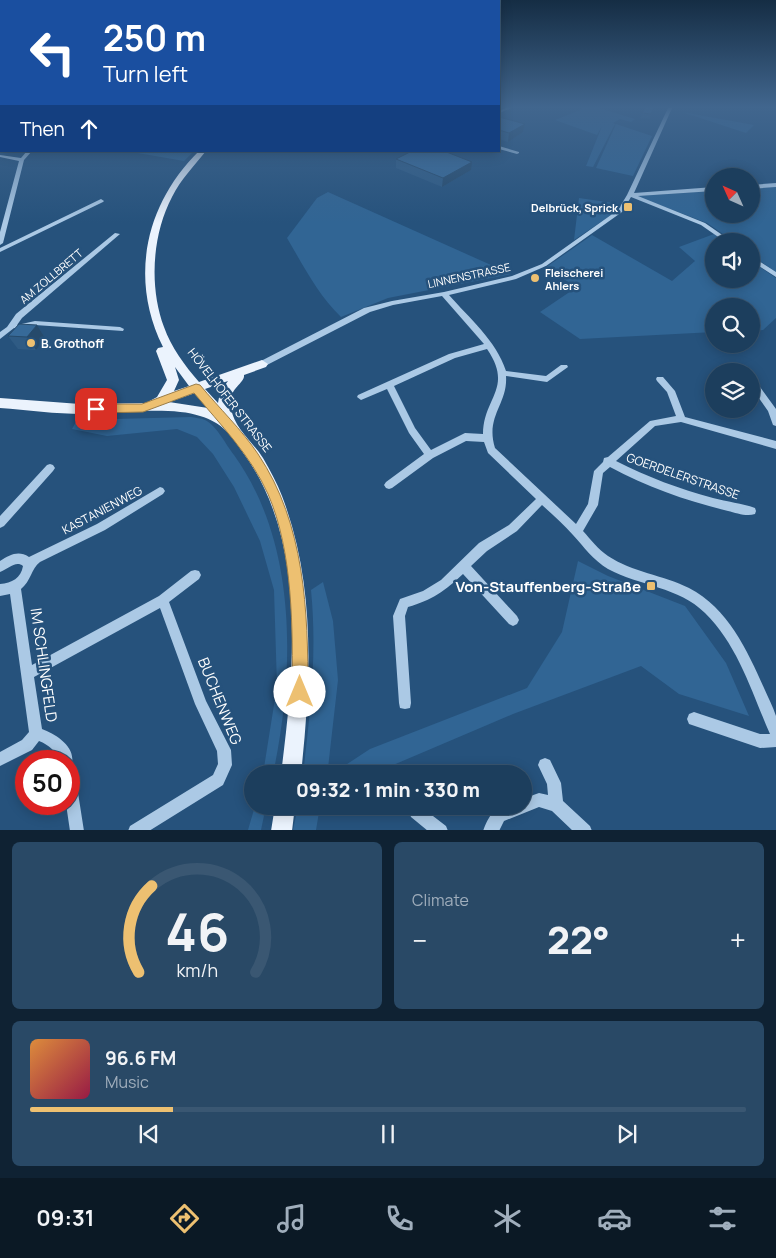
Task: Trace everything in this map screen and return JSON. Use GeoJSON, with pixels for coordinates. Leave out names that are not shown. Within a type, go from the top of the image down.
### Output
{"type":"FeatureCollection","features":[{"type":"Feature","properties":{"kind":"main road","name":"HÖVELHOFER STRASSE"},"geometry":{"type":"LineString","coordinates":[[202,152],[181,175],[158,215],[152,238],[149,265],[153,316],[163,341],[199,391],[253,457],[274,493],[287,535],[296,583],[300,634],[300,692],[292,765]]}},
{"type":"Feature","properties":{"kind":"main road"},"geometry":{"type":"LineString","coordinates":[[163,341],[162,352],[173,376],[173,385],[164,403]]}},
{"type":"Feature","properties":{"kind":"main road"},"geometry":{"type":"LineString","coordinates":[[0,403],[80,409],[143,408],[164,403],[239,377],[262,364]]}},
{"type":"Feature","properties":{"kind":"main road"},"geometry":{"type":"LineString","coordinates":[[199,391],[262,364]]}},
{"type":"Feature","properties":{"kind":"main road"},"geometry":{"type":"LineString","coordinates":[[229,426],[222,403],[227,388],[239,377]]}},
{"type":"Feature","properties":{"kind":"main road"},"geometry":{"type":"LineString","coordinates":[[164,403],[202,411],[229,426]]}},
{"type":"Feature","properties":{"kind":"main road"},"geometry":{"type":"LineString","coordinates":[[281,830],[284,815]]}},
{"type":"Feature","properties":{"kind":"street","name":"LINNENSTRASSE"},"geometry":{"type":"LineString","coordinates":[[262,364],[367,310],[392,303],[444,294],[514,278],[544,265],[620,211],[630,195],[653,145]]}},
{"type":"Feature","properties":{"kind":"street"},"geometry":{"type":"LineString","coordinates":[[500,147],[517,153]]}},
{"type":"Feature","properties":{"kind":"street"},"geometry":{"type":"LineString","coordinates":[[0,243],[22,160],[29,152]]}},
{"type":"Feature","properties":{"kind":"street"},"geometry":{"type":"LineString","coordinates":[[0,156],[22,160]]}},
{"type":"Feature","properties":{"kind":"street"},"geometry":{"type":"LineString","coordinates":[[760,186],[776,185]]}},
{"type":"Feature","properties":{"kind":"street"},"geometry":{"type":"LineString","coordinates":[[630,195],[705,191]]}},
{"type":"Feature","properties":{"kind":"street"},"geometry":{"type":"LineString","coordinates":[[630,195],[702,224],[716,233]]}},
{"type":"Feature","properties":{"kind":"street"},"geometry":{"type":"LineString","coordinates":[[0,250],[101,201]]}},
{"type":"Feature","properties":{"kind":"street","name":"AM ZOLLBRETT"},"geometry":{"type":"LineString","coordinates":[[0,336],[10,329],[19,316],[117,234]]}},
{"type":"Feature","properties":{"kind":"street"},"geometry":{"type":"LineString","coordinates":[[760,264],[776,275]]}},
{"type":"Feature","properties":{"kind":"street"},"geometry":{"type":"LineString","coordinates":[[444,294],[487,346],[502,372],[500,390],[487,426],[486,438],[491,450],[543,498],[576,531],[593,552],[605,561],[678,590],[706,606],[722,624],[739,652],[776,732]]}},
{"type":"Feature","properties":{"kind":"street"},"geometry":{"type":"LineString","coordinates":[[10,329],[35,323],[120,329]]}},
{"type":"Feature","properties":{"kind":"street"},"geometry":{"type":"LineString","coordinates":[[361,397],[452,356],[487,346]]}},
{"type":"Feature","properties":{"kind":"street"},"geometry":{"type":"LineString","coordinates":[[502,372],[547,379],[564,367]]}},
{"type":"Feature","properties":{"kind":"street"},"geometry":{"type":"LineString","coordinates":[[660,379],[671,391],[681,419]]}},
{"type":"Feature","properties":{"kind":"street"},"geometry":{"type":"LineString","coordinates":[[389,384],[401,404],[419,445],[430,455]]}},
{"type":"Feature","properties":{"kind":"street"},"geometry":{"type":"LineString","coordinates":[[760,393],[772,410],[776,423]]}},
{"type":"Feature","properties":{"kind":"street","name":"GOERDELERSTRASSE"},"geometry":{"type":"LineString","coordinates":[[576,531],[581,527],[593,505],[599,470],[607,461],[653,423],[681,419],[776,446]]}},
{"type":"Feature","properties":{"kind":"street"},"geometry":{"type":"LineString","coordinates":[[389,485],[430,455],[465,437],[486,438]]}},
{"type":"Feature","properties":{"kind":"street","name":"GOERDELERSTRASSE"},"geometry":{"type":"LineString","coordinates":[[607,461],[628,473],[729,508],[751,511]]}},
{"type":"Feature","properties":{"kind":"street"},"geometry":{"type":"LineString","coordinates":[[0,523],[50,468]]}},
{"type":"Feature","properties":{"kind":"street","name":"KASTANIENWEG"},"geometry":{"type":"LineString","coordinates":[[29,564],[36,558],[102,527],[160,491]]}},
{"type":"Feature","properties":{"kind":"street"},"geometry":{"type":"LineString","coordinates":[[406,703],[398,616],[404,603],[426,596],[445,584],[483,548],[513,528],[543,498]]}},
{"type":"Feature","properties":{"kind":"street"},"geometry":{"type":"LineString","coordinates":[[0,590],[15,587],[26,576],[29,564],[24,559],[16,558],[1,564]]}},
{"type":"Feature","properties":{"kind":"street"},"geometry":{"type":"LineString","coordinates":[[463,566],[513,620]]}},
{"type":"Feature","properties":{"kind":"street"},"geometry":{"type":"LineString","coordinates":[[28,674],[163,600],[195,575]]}},
{"type":"Feature","properties":{"kind":"street","name":"IM SCHLINGFELD"},"geometry":{"type":"LineString","coordinates":[[15,587],[36,734],[50,737],[63,750]]}},
{"type":"Feature","properties":{"kind":"street","name":"BUCHENWEG"},"geometry":{"type":"LineString","coordinates":[[135,830],[218,780],[225,765],[224,750],[201,704],[163,600]]}},
{"type":"Feature","properties":{"kind":"street"},"geometry":{"type":"LineString","coordinates":[[694,719],[760,741],[776,740]]}},
{"type":"Feature","properties":{"kind":"street"},"geometry":{"type":"LineString","coordinates":[[0,759],[27,745],[36,734]]}},
{"type":"Feature","properties":{"kind":"street"},"geometry":{"type":"LineString","coordinates":[[545,765],[554,783],[556,805]]}},
{"type":"Feature","properties":{"kind":"street"},"geometry":{"type":"LineString","coordinates":[[490,830],[499,816],[539,800],[556,805],[585,830]]}},
{"type":"Feature","properties":{"kind":"street"},"geometry":{"type":"LineString","coordinates":[[75,815],[77,830]]}},
{"type":"Feature","properties":{"kind":"street"},"geometry":{"type":"LineString","coordinates":[[420,815],[441,830]]}},
{"type":"Feature","properties":{"kind":"shaded area"},"geometry":{"type":"Polygon","coordinates":[[[595,145],[604,145],[593,167],[586,166],[595,145]]]}},
{"type":"Feature","properties":{"kind":"shaded area"},"geometry":{"type":"Polygon","coordinates":[[[607,145],[648,145],[633,176],[596,168],[607,145]]]}},
{"type":"Feature","properties":{"kind":"shaded area"},"geometry":{"type":"Polygon","coordinates":[[[132,152],[193,152],[184,161],[132,152]]]}},
{"type":"Feature","properties":{"kind":"shaded area"},"geometry":{"type":"Polygon","coordinates":[[[776,187],[776,272],[760,261],[760,233],[721,233],[707,223],[760,223],[760,188],[776,187]]]}},
{"type":"Feature","properties":{"kind":"shaded area"},"geometry":{"type":"Polygon","coordinates":[[[328,192],[511,274],[388,298],[341,317],[318,289],[287,238],[317,198],[328,192]]]}},
{"type":"Feature","properties":{"kind":"shaded area"},"geometry":{"type":"Polygon","coordinates":[[[705,192],[705,222],[636,196],[705,192]]]}},
{"type":"Feature","properties":{"kind":"shaded area"},"geometry":{"type":"Polygon","coordinates":[[[579,198],[620,204],[616,212],[574,240],[579,198]]]}},
{"type":"Feature","properties":{"kind":"shaded area"},"geometry":{"type":"Polygon","coordinates":[[[592,235],[672,281],[695,261],[679,247],[705,237],[705,288],[760,288],[760,267],[776,278],[776,318],[763,330],[760,330],[760,298],[705,298],[705,332],[580,339],[540,312],[577,287],[545,268],[592,235]]]}},
{"type":"Feature","properties":{"kind":"shaded area"},"geometry":{"type":"Polygon","coordinates":[[[200,418],[209,423],[221,436],[255,490],[270,528],[280,568],[286,609],[285,693],[275,765],[264,765],[277,686],[274,590],[260,541],[234,487],[213,454],[197,437],[177,429],[107,436],[72,429],[77,420],[200,418]]]}},
{"type":"Feature","properties":{"kind":"shaded area"},"geometry":{"type":"Polygon","coordinates":[[[578,561],[608,576],[685,606],[726,663],[749,716],[679,694],[641,666],[513,714],[393,765],[346,765],[370,749],[527,688],[562,632],[578,561]]]}},
{"type":"Feature","properties":{"kind":"shaded area"},"geometry":{"type":"Polygon","coordinates":[[[323,582],[333,621],[338,680],[328,765],[304,765],[311,700],[313,657],[311,590],[323,582]]]}},
{"type":"Feature","properties":{"kind":"shaded area"},"geometry":{"type":"Polygon","coordinates":[[[252,815],[264,815],[261,830],[248,830],[252,815]]]}},
{"type":"Feature","properties":{"kind":"shaded area"},"geometry":{"type":"Polygon","coordinates":[[[296,815],[318,815],[316,830],[293,830],[296,815]]]}},
{"type":"Feature","properties":{"kind":"building"},"geometry":{"type":"Polygon","coordinates":[[[410,152],[447,152],[472,162],[443,178],[396,159],[410,152]]]}},
{"type":"Feature","properties":{"kind":"building"},"geometry":{"type":"Polygon","coordinates":[[[19,324],[37,325],[27,337],[8,336],[19,324]]]}},
{"type":"Feature","properties":{"kind":"place","name":"Delbrück, Sprick"},"geometry":{"type":"Point","coordinates":[628,207]}},
{"type":"Feature","properties":{"kind":"place","name":"Fleischerei Ahlers"},"geometry":{"type":"Point","coordinates":[535,278]}},
{"type":"Feature","properties":{"kind":"place","name":"B. Grothoff"},"geometry":{"type":"Point","coordinates":[31,343]}},
{"type":"Feature","properties":{"kind":"place","name":"Von-Stauffenberg-Straße"},"geometry":{"type":"Point","coordinates":[651,586]}},
{"type":"Feature","properties":{"kind":"route"},"geometry":{"type":"LineString","coordinates":[[96,409],[143,408],[162,399],[196,388],[253,457],[274,493],[287,535],[296,583],[300,634],[300,692]]}}]}
